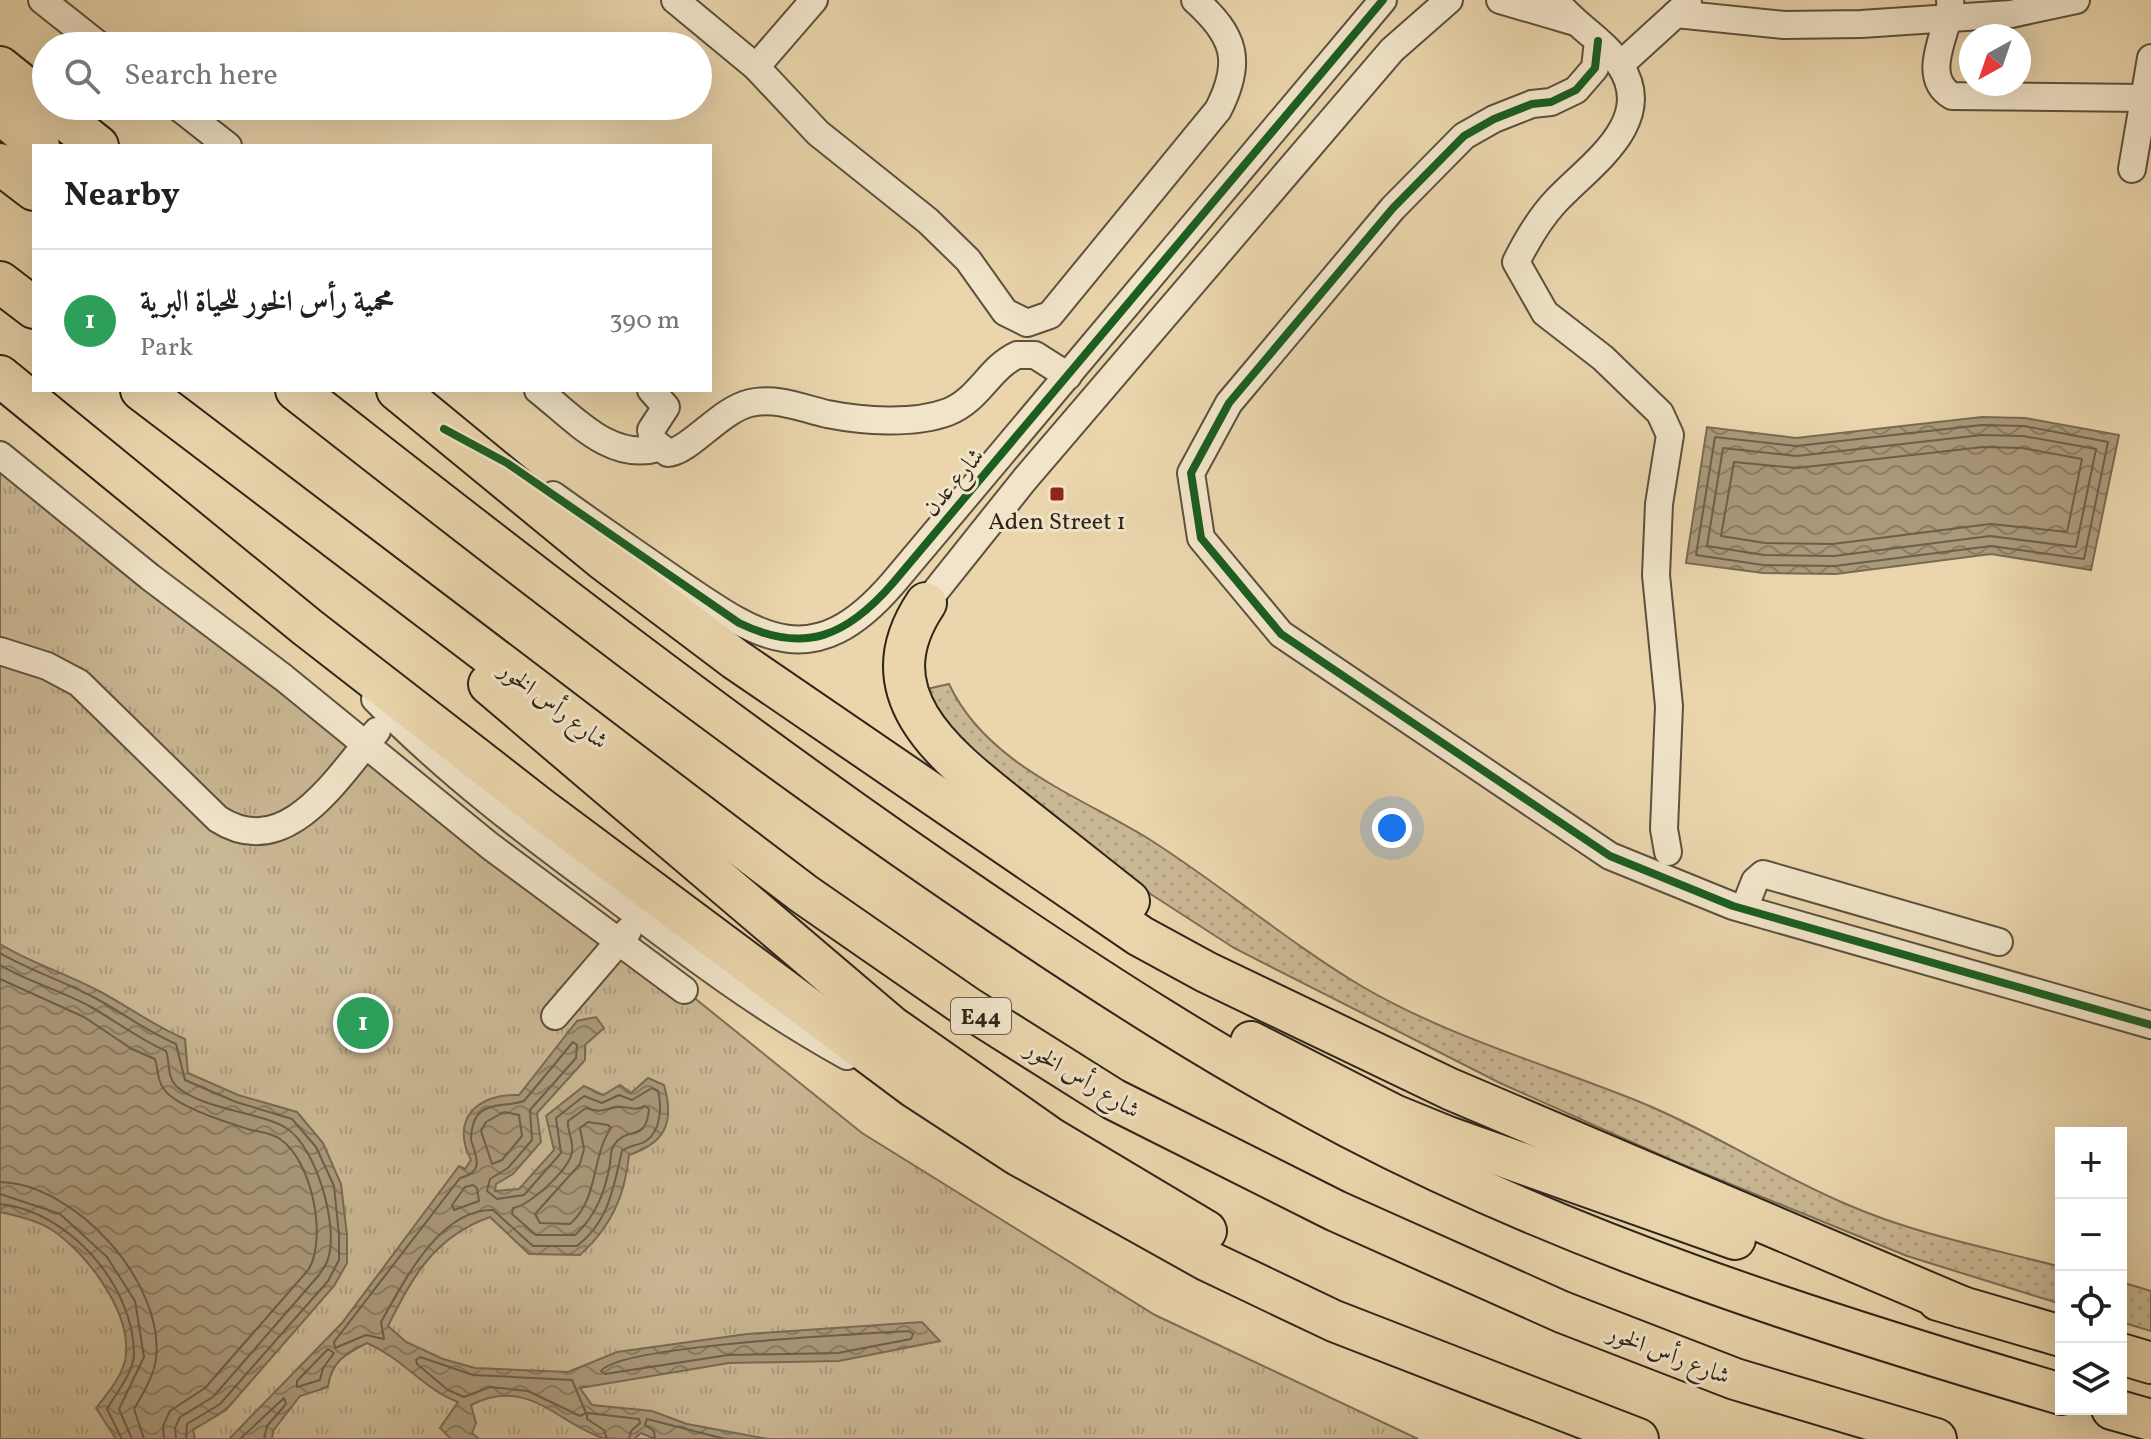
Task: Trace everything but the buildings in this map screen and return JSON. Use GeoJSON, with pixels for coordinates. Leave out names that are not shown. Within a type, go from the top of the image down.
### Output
{"type":"FeatureCollection","features":[{"type":"Feature","properties":{"kind":"highway"},"geometry":{"type":"LineString","coordinates":[[0,67],[32,93]]}},
{"type":"Feature","properties":{"kind":"highway"},"geometry":{"type":"LineString","coordinates":[[0,113],[37,144]]}},
{"type":"Feature","properties":{"kind":"highway"},"geometry":{"type":"LineString","coordinates":[[66,120],[96,144]]}},
{"type":"Feature","properties":{"kind":"highway"},"geometry":{"type":"LineString","coordinates":[[0,164],[32,188]]}},
{"type":"Feature","properties":{"kind":"highway"},"geometry":{"type":"LineString","coordinates":[[0,282],[32,306]]}},
{"type":"Feature","properties":{"kind":"highway"},"geometry":{"type":"LineString","coordinates":[[0,376],[307,627],[680,915],[914,1087],[1018,1155],[1208,1261],[1334,1321],[1638,1439]]}},
{"type":"Feature","properties":{"kind":"highway","name":"شارع رأس الخور"},"geometry":{"type":"LineString","coordinates":[[144,392],[804,894],[978,1014],[1113,1099],[1349,1218],[1562,1312],[1735,1379],[1936,1439]]}},
{"type":"Feature","properties":{"kind":"highway"},"geometry":{"type":"LineString","coordinates":[[299,392],[797,775],[1083,970],[1160,1019],[1349,1127],[1519,1206],[1761,1303],[2055,1392]]}},
{"type":"Feature","properties":{"kind":"highway"},"geometry":{"type":"LineString","coordinates":[[399,392],[605,561],[735,659],[1007,848],[1140,936],[1206,972],[1450,1089],[1962,1307]]}},
{"type":"Feature","properties":{"kind":"highway"},"geometry":{"type":"LineString","coordinates":[[926,603],[909,633],[904,674],[912,705],[934,741],[988,789],[1140,909],[1291,1011]]}},
{"type":"Feature","properties":{"kind":"highway"},"geometry":{"type":"LineString","coordinates":[[431,613],[464,659],[519,713],[815,965],[968,1083],[1052,1139],[1192,1224],[1401,1332],[1474,1375]]}},
{"type":"Feature","properties":{"kind":"highway"},"geometry":{"type":"LineString","coordinates":[[1083,970],[1164,1000],[1394,1115],[1448,1137],[1695,1225],[2055,1334]]}},
{"type":"Feature","properties":{"kind":"highway"},"geometry":{"type":"LineString","coordinates":[[2127,1356],[2151,1363]]}},
{"type":"Feature","properties":{"kind":"highway"},"geometry":{"type":"LineString","coordinates":[[2127,1413],[2151,1420]]}},
{"type":"Feature","properties":{"kind":"street"},"geometry":{"type":"LineString","coordinates":[[42,0],[82,32]]}},
{"type":"Feature","properties":{"kind":"street"},"geometry":{"type":"LineString","coordinates":[[675,0],[756,67],[818,133],[952,243],[1011,317],[1035,322],[1055,309],[1218,110],[1232,83],[1234,60],[1227,35],[1195,0]]}},
{"type":"Feature","properties":{"kind":"street"},"geometry":{"type":"LineString","coordinates":[[756,67],[814,0]]}},
{"type":"Feature","properties":{"kind":"street","name":"شارع عدن"},"geometry":{"type":"LineString","coordinates":[[444,429],[507,463],[739,623],[778,638],[811,638],[843,629],[874,605],[1383,0]]}},
{"type":"Feature","properties":{"kind":"street"},"geometry":{"type":"LineString","coordinates":[[926,603],[1025,479],[1392,50],[1449,0]]}},
{"type":"Feature","properties":{"kind":"street"},"geometry":{"type":"LineString","coordinates":[[1500,0],[1572,21]]}},
{"type":"Feature","properties":{"kind":"street"},"geometry":{"type":"LineString","coordinates":[[1555,0],[1572,21],[1598,41],[1620,65],[1633,97],[1621,136],[1554,203],[1530,234],[1516,262],[1545,313],[1603,358],[1660,413],[1670,435],[1659,504],[1656,575],[1669,706],[1664,829],[1668,852]]}},
{"type":"Feature","properties":{"kind":"street"},"geometry":{"type":"LineString","coordinates":[[1620,65],[1684,7],[1784,25],[1949,10],[2011,14],[2076,0]]}},
{"type":"Feature","properties":{"kind":"street"},"geometry":{"type":"LineString","coordinates":[[1949,10],[1939,39],[1938,77],[1944,92],[1952,96],[2144,98]]}},
{"type":"Feature","properties":{"kind":"street"},"geometry":{"type":"LineString","coordinates":[[1598,41],[1595,68],[1576,90],[1551,102],[1532,104],[1494,119],[1464,136],[1393,208],[1229,403],[1191,473],[1201,538],[1281,634],[1610,856],[1744,909],[2151,1025]]}},
{"type":"Feature","properties":{"kind":"street"},"geometry":{"type":"LineString","coordinates":[[2132,169],[2151,58]]}},
{"type":"Feature","properties":{"kind":"street"},"geometry":{"type":"LineString","coordinates":[[195,120],[225,144]]}},
{"type":"Feature","properties":{"kind":"street"},"geometry":{"type":"LineString","coordinates":[[541,392],[614,448],[628,452],[658,448],[675,452],[729,411],[759,401],[790,403],[844,417],[933,417],[975,397],[1003,364],[1017,355],[1035,355],[1068,376]]}},
{"type":"Feature","properties":{"kind":"street"},"geometry":{"type":"LineString","coordinates":[[653,392],[666,407],[651,430],[658,448]]}},
{"type":"Feature","properties":{"kind":"street"},"geometry":{"type":"LineString","coordinates":[[0,455],[490,846],[684,990]]}},
{"type":"Feature","properties":{"kind":"street"},"geometry":{"type":"LineString","coordinates":[[307,627],[391,716],[457,775],[640,917],[792,1025],[846,1056],[914,1087]]}},
{"type":"Feature","properties":{"kind":"street"},"geometry":{"type":"LineString","coordinates":[[0,651],[47,666],[79,683],[218,819],[236,829],[269,832],[299,818],[391,716]]}},
{"type":"Feature","properties":{"kind":"street"},"geometry":{"type":"LineString","coordinates":[[1744,909],[1755,881],[1763,874],[1999,942]]}},
{"type":"Feature","properties":{"kind":"street"},"geometry":{"type":"LineString","coordinates":[[555,1016],[640,917]]}},
{"type":"Feature","properties":{"kind":"green space"},"geometry":{"type":"Polygon","coordinates":[[[0,449],[589,913],[862,1133],[1155,1315],[1418,1439],[0,1439],[0,449]]]}},
{"type":"Feature","properties":{"kind":"green space"},"geometry":{"type":"Polygon","coordinates":[[[949,684],[966,712],[1011,757],[1066,793],[1152,841],[1309,952],[1396,1005],[1465,1036],[1666,1113],[1820,1192],[1872,1215],[1952,1240],[2055,1266],[2055,1302],[1907,1256],[1674,1161],[1500,1083],[1234,948],[1132,882],[948,730],[927,689],[949,684]]]}},
{"type":"Feature","properties":{"kind":"green space"},"geometry":{"type":"Polygon","coordinates":[[[2127,1284],[2151,1291],[2151,1331],[2127,1324],[2127,1284]]]}},
{"type":"Feature","properties":{"kind":"water"},"geometry":{"type":"Polygon","coordinates":[[[1982,417],[2025,418],[2119,435],[2091,570],[1991,554],[1836,574],[1763,573],[1686,563],[1707,427],[1796,438],[1982,417]]]}},
{"type":"Feature","properties":{"kind":"water"},"geometry":{"type":"Polygon","coordinates":[[[0,944],[97,990],[185,1039],[188,1073],[238,1095],[297,1112],[323,1143],[341,1184],[347,1263],[334,1286],[226,1410],[193,1430],[195,1439],[116,1439],[96,1408],[119,1376],[125,1361],[125,1337],[113,1300],[89,1265],[61,1237],[36,1222],[0,1212],[0,944]]]}},
{"type":"Feature","properties":{"kind":"water"},"geometry":{"type":"Polygon","coordinates":[[[596,1017],[604,1028],[585,1045],[585,1060],[537,1113],[541,1142],[513,1174],[496,1184],[495,1191],[519,1189],[554,1150],[546,1116],[584,1086],[603,1095],[620,1085],[631,1093],[648,1078],[664,1085],[667,1121],[659,1138],[629,1155],[620,1197],[608,1222],[580,1255],[529,1254],[490,1217],[471,1225],[454,1235],[427,1260],[388,1326],[406,1342],[443,1359],[475,1368],[568,1372],[617,1352],[747,1334],[922,1322],[940,1341],[839,1361],[729,1363],[580,1388],[592,1405],[652,1411],[687,1424],[768,1439],[655,1439],[641,1433],[634,1439],[603,1438],[541,1405],[509,1396],[491,1397],[471,1405],[476,1423],[472,1433],[479,1439],[451,1439],[440,1428],[458,1402],[434,1390],[392,1357],[367,1343],[340,1360],[332,1371],[328,1387],[300,1396],[273,1431],[272,1439],[229,1439],[342,1323],[459,1166],[465,1169],[471,1160],[464,1133],[471,1112],[491,1099],[519,1095],[577,1021],[596,1017]]]}},
{"type":"Feature","properties":{"kind":"cycle path"},"geometry":{"type":"LineString","coordinates":[[444,429],[507,463],[739,623],[784,638],[824,635],[859,616],[893,583],[1383,0]]}},
{"type":"Feature","properties":{"kind":"cycle path"},"geometry":{"type":"LineString","coordinates":[[1598,41],[1595,68],[1576,90],[1551,102],[1532,104],[1494,119],[1464,136],[1393,208],[1229,403],[1191,473],[1201,538],[1281,634],[1610,856],[1733,906],[2151,1025]]}},
{"type":"Feature","properties":{"kind":"place","name":"Aden Street 1"},"geometry":{"type":"Point","coordinates":[1057,494]}},
{"type":"Feature","properties":{"kind":"place","name":"محمية رأس الخور للحياة البرية"},"geometry":{"type":"Point","coordinates":[363,1023]}}]}
